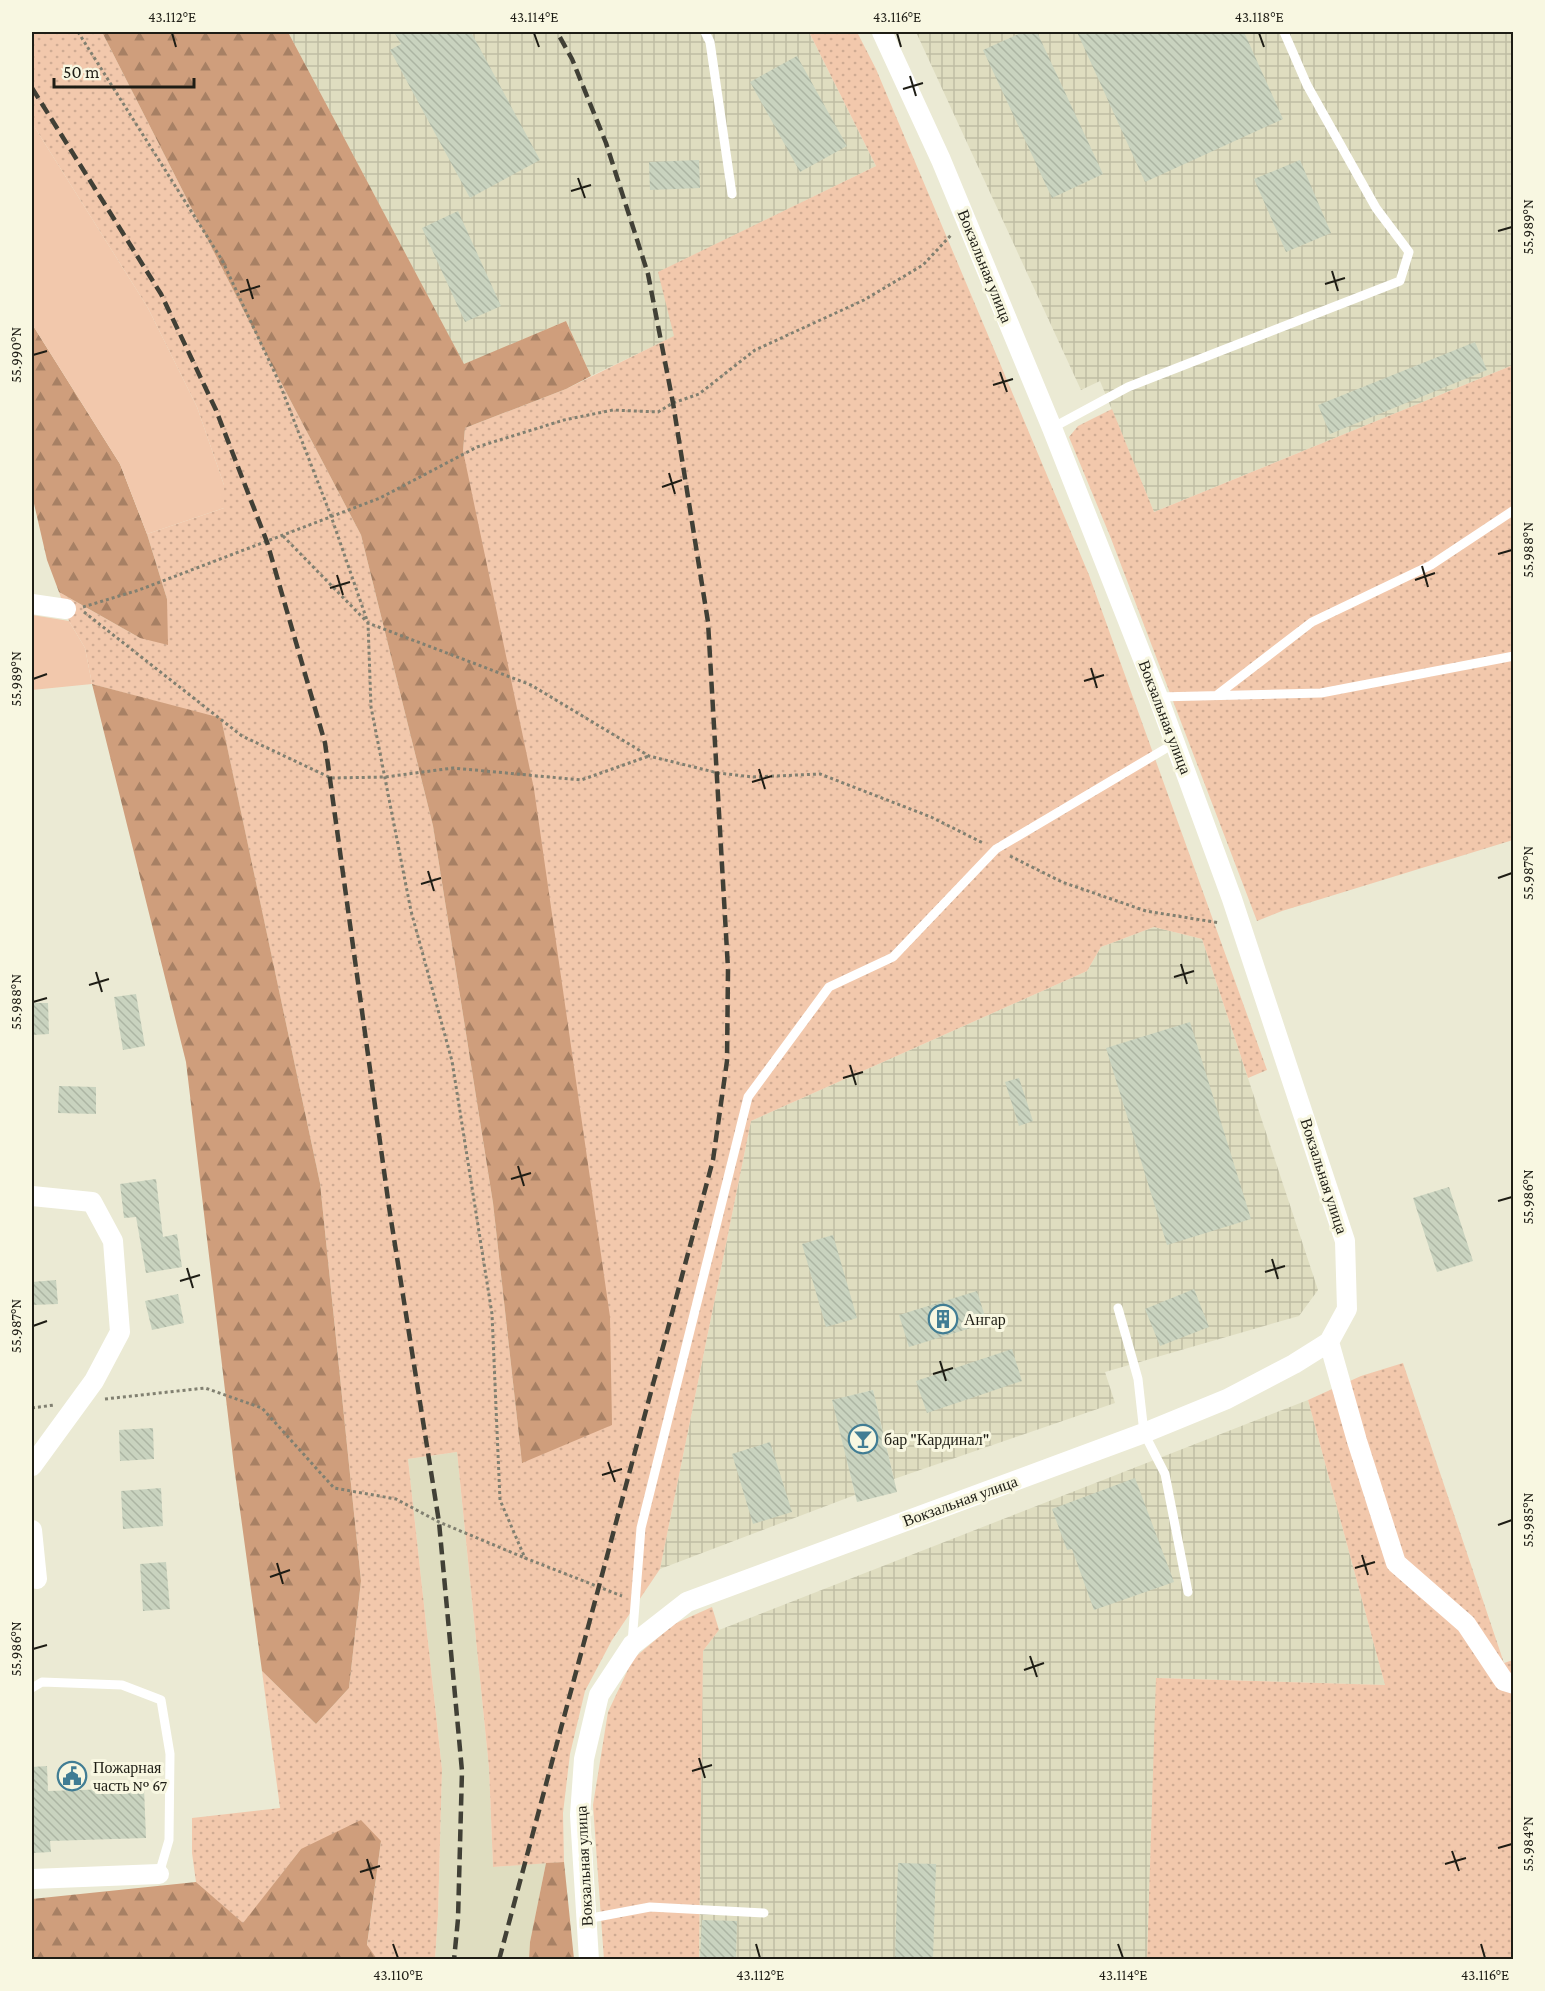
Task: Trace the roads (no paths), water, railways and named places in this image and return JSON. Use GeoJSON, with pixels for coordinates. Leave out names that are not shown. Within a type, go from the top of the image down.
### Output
{"type":"FeatureCollection","features":[{"type":"Feature","properties":{"kind":"street","name":"Вокзальная улица"},"geometry":{"type":"LineString","coordinates":[[589,1959],[580,1815],[584,1759],[600,1695],[632,1645],[687,1602],[1144,1433],[1227,1399],[1294,1364],[1329,1342],[1347,1309],[1345,1241],[1241,927],[1175,743],[1052,428],[966,219],[882,32]]}},
{"type":"Feature","properties":{"kind":"street"},"geometry":{"type":"LineString","coordinates":[[32,604],[66,609]]}},
{"type":"Feature","properties":{"kind":"street"},"geometry":{"type":"LineString","coordinates":[[32,1196],[92,1202],[113,1241],[120,1332],[94,1381],[32,1466]]}},
{"type":"Feature","properties":{"kind":"street"},"geometry":{"type":"LineString","coordinates":[[1329,1342],[1396,1563],[1466,1624],[1504,1681],[1514,1684]]}},
{"type":"Feature","properties":{"kind":"street"},"geometry":{"type":"LineString","coordinates":[[32,1530],[36,1579]]}},
{"type":"Feature","properties":{"kind":"street"},"geometry":{"type":"LineString","coordinates":[[32,1879],[159,1874]]}},
{"type":"Feature","properties":{"kind":"lane"},"geometry":{"type":"LineString","coordinates":[[705,32],[710,42],[732,194]]}},
{"type":"Feature","properties":{"kind":"lane"},"geometry":{"type":"LineString","coordinates":[[1052,428],[1128,387],[1400,281],[1409,252],[1370,198],[1307,85],[1284,32]]}},
{"type":"Feature","properties":{"kind":"lane"},"geometry":{"type":"LineString","coordinates":[[1217,695],[1312,622],[1431,565],[1514,510]]}},
{"type":"Feature","properties":{"kind":"lane"},"geometry":{"type":"LineString","coordinates":[[1158,697],[1321,693],[1514,656]]}},
{"type":"Feature","properties":{"kind":"lane"},"geometry":{"type":"LineString","coordinates":[[632,1645],[641,1528],[748,1097],[829,987],[893,957],[996,849],[1175,743]]}},
{"type":"Feature","properties":{"kind":"lane"},"geometry":{"type":"LineString","coordinates":[[1118,1308],[1138,1379],[1144,1433],[1165,1474],[1188,1592]]}},
{"type":"Feature","properties":{"kind":"lane"},"geometry":{"type":"LineString","coordinates":[[32,1688],[42,1682],[122,1684],[161,1700],[170,1754],[170,1840],[159,1874]]}},
{"type":"Feature","properties":{"kind":"lane"},"geometry":{"type":"LineString","coordinates":[[586,1919],[650,1907],[764,1913]]}},
{"type":"Feature","properties":{"kind":"railway"},"geometry":{"type":"LineString","coordinates":[[499,1960],[713,1160],[727,1061],[728,969],[708,622],[673,403],[648,274],[606,143],[572,59],[557,32]]}},
{"type":"Feature","properties":{"kind":"railway"},"geometry":{"type":"LineString","coordinates":[[32,88],[161,294],[216,410],[267,542],[325,743],[389,1207],[439,1522],[462,1771],[458,1919],[454,1960]]}},
{"type":"Feature","properties":{"kind":"place","name":"Ангар"},"geometry":{"type":"Point","coordinates":[943,1319]}},
{"type":"Feature","properties":{"kind":"place","name":"бар \"Кардинал\""},"geometry":{"type":"Point","coordinates":[863,1439]}},
{"type":"Feature","properties":{"kind":"place","name":"Пожарная часть № 67"},"geometry":{"type":"Point","coordinates":[72,1776]}}]}
